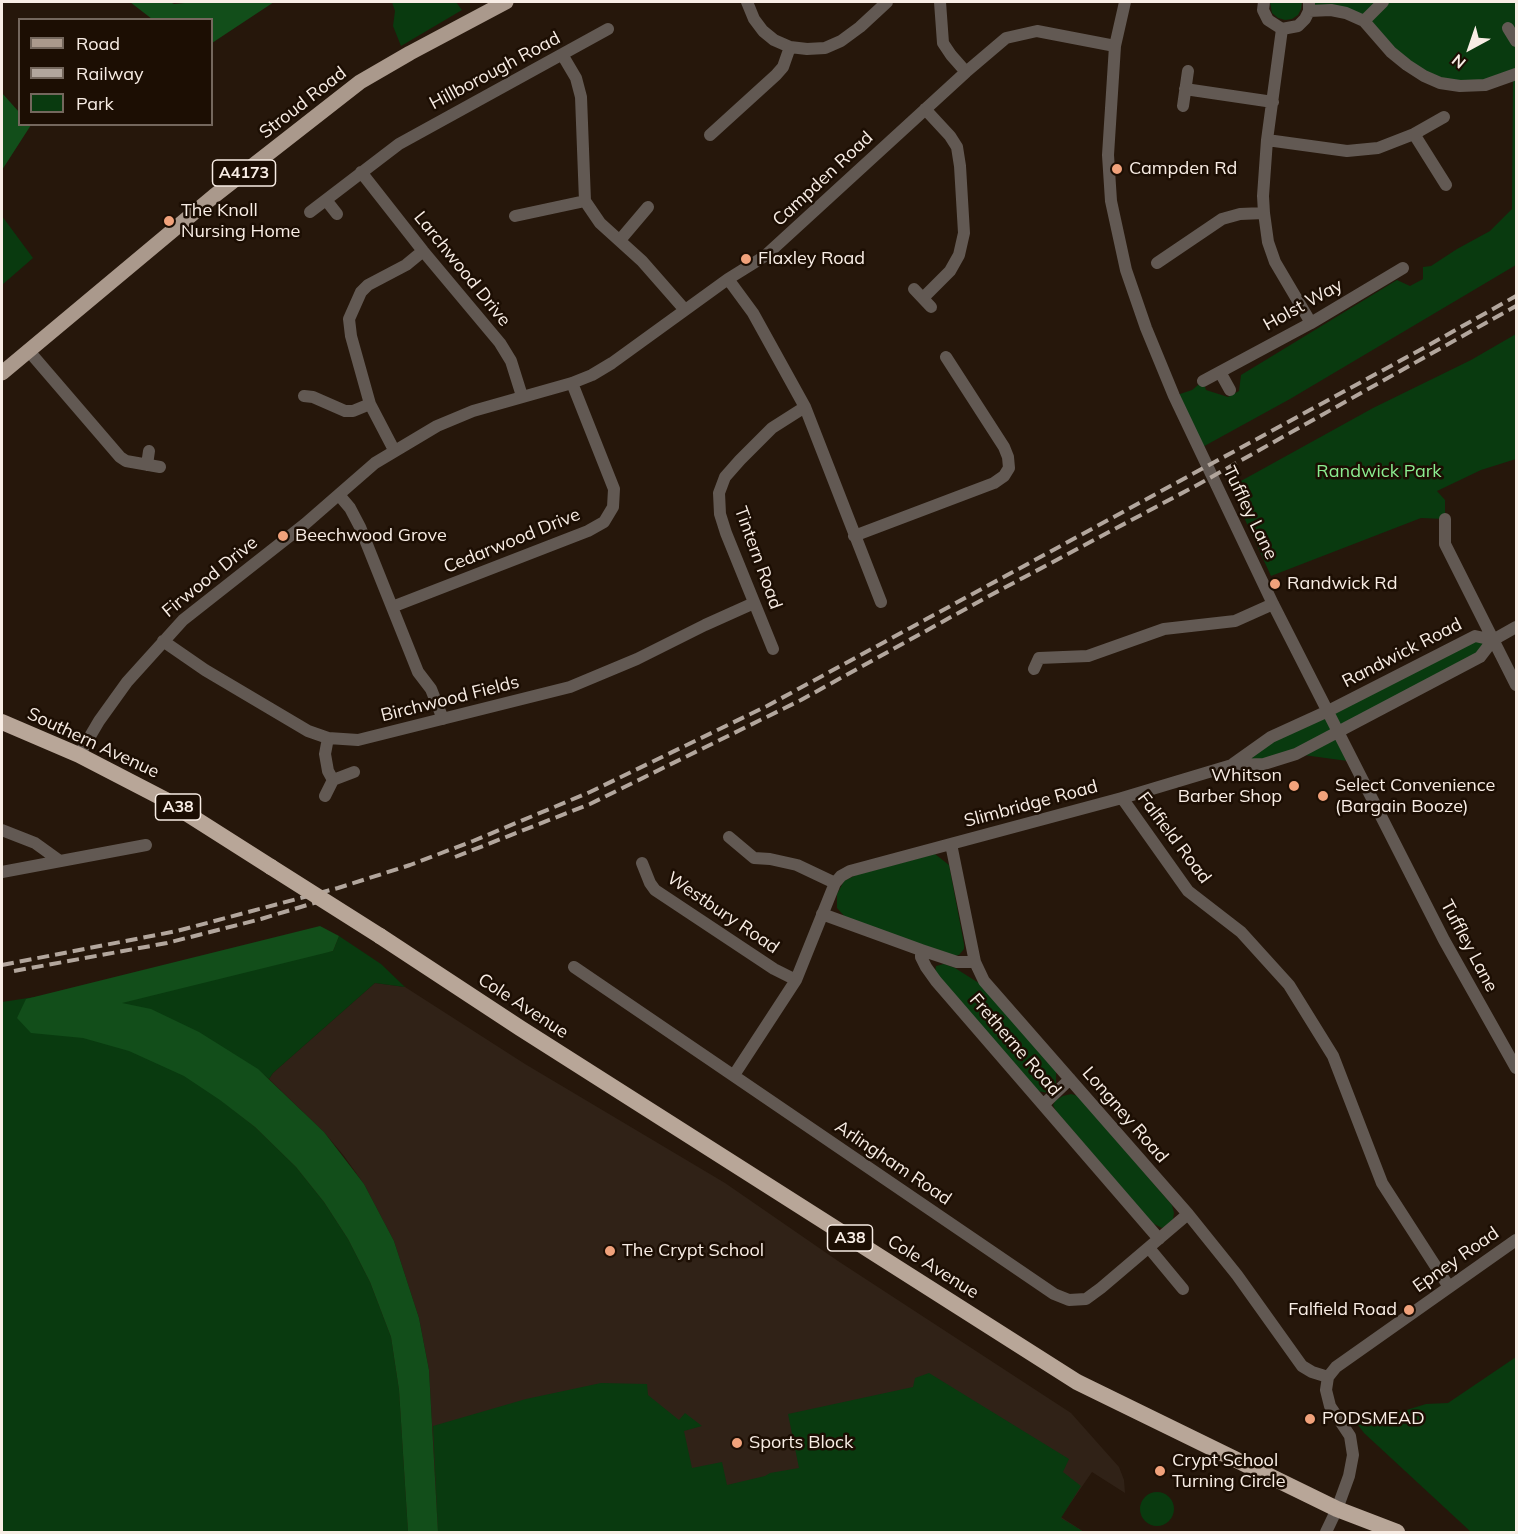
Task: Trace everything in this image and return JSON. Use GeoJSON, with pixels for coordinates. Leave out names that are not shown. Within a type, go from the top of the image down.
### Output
{"type":"FeatureCollection","features":[{"type":"Feature","properties":{"kind":"highway","name":"Southern Avenue"},"geometry":{"type":"LineString","coordinates":[[2,722],[79,755],[187,812],[319,897]]}},
{"type":"Feature","properties":{"kind":"highway","name":"Cole Avenue"},"geometry":{"type":"LineString","coordinates":[[319,897],[520,1028],[1077,1382],[1337,1509],[1396,1533]]}},
{"type":"Feature","properties":{"kind":"main road","name":"Stroud Road"},"geometry":{"type":"LineString","coordinates":[[2,374],[214,196],[360,82],[506,2]]}},
{"type":"Feature","properties":{"kind":"street"},"geometry":{"type":"LineString","coordinates":[[747,2],[754,19],[774,40],[790,47],[807,50],[825,48],[842,41],[887,2]]}},
{"type":"Feature","properties":{"kind":"street"},"geometry":{"type":"LineString","coordinates":[[940,2],[943,43],[951,56],[966,72]]}},
{"type":"Feature","properties":{"kind":"street","name":"Tuffley Lane"},"geometry":{"type":"LineString","coordinates":[[1125,2],[1115,46],[1108,155],[1111,201],[1126,272],[1174,396],[1273,604],[1444,940],[1516,1068]]}},
{"type":"Feature","properties":{"kind":"street"},"geometry":{"type":"LineString","coordinates":[[1263,2],[1263,10],[1268,20],[1282,29],[1298,26],[1305,19],[1309,6],[1347,13],[1364,21],[1391,52],[1407,65],[1440,83],[1460,86],[1485,85],[1516,74]]}},
{"type":"Feature","properties":{"kind":"street"},"geometry":{"type":"LineString","coordinates":[[1364,21],[1383,2]]}},
{"type":"Feature","properties":{"kind":"street"},"geometry":{"type":"LineString","coordinates":[[1508,28],[1516,41]]}},
{"type":"Feature","properties":{"kind":"street","name":"Hillborough Road"},"geometry":{"type":"LineString","coordinates":[[361,171],[399,144],[563,56],[608,29]]}},
{"type":"Feature","properties":{"kind":"street"},"geometry":{"type":"LineString","coordinates":[[1282,29],[1267,140],[1264,213],[1268,242],[1275,262],[1311,323]]}},
{"type":"Feature","properties":{"kind":"street","name":"Campden Road"},"geometry":{"type":"LineString","coordinates":[[557,386],[592,375],[612,363],[728,279],[765,256],[1006,38],[1037,31],[1115,46]]}},
{"type":"Feature","properties":{"kind":"street"},"geometry":{"type":"LineString","coordinates":[[710,135],[776,75],[783,67],[790,47]]}},
{"type":"Feature","properties":{"kind":"street"},"geometry":{"type":"LineString","coordinates":[[563,56],[576,78],[581,97],[585,201],[600,223],[649,268],[685,310]]}},
{"type":"Feature","properties":{"kind":"street"},"geometry":{"type":"LineString","coordinates":[[1183,106],[1188,71]]}},
{"type":"Feature","properties":{"kind":"street"},"geometry":{"type":"LineString","coordinates":[[1185,89],[1273,102]]}},
{"type":"Feature","properties":{"kind":"street"},"geometry":{"type":"LineString","coordinates":[[923,298],[950,271],[959,255],[964,233],[957,147],[925,109]]}},
{"type":"Feature","properties":{"kind":"street"},"geometry":{"type":"LineString","coordinates":[[1267,140],[1347,151],[1378,148],[1414,134],[1444,117]]}},
{"type":"Feature","properties":{"kind":"street"},"geometry":{"type":"LineString","coordinates":[[1414,134],[1446,185]]}},
{"type":"Feature","properties":{"kind":"street"},"geometry":{"type":"LineString","coordinates":[[310,212],[361,171]]}},
{"type":"Feature","properties":{"kind":"street","name":"Larchwood Drive"},"geometry":{"type":"LineString","coordinates":[[361,171],[423,251],[500,343],[511,361],[522,396]]}},
{"type":"Feature","properties":{"kind":"street"},"geometry":{"type":"LineString","coordinates":[[326,200],[337,214]]}},
{"type":"Feature","properties":{"kind":"street"},"geometry":{"type":"LineString","coordinates":[[515,216],[585,201]]}},
{"type":"Feature","properties":{"kind":"street"},"geometry":{"type":"LineString","coordinates":[[620,240],[648,207]]}},
{"type":"Feature","properties":{"kind":"street"},"geometry":{"type":"LineString","coordinates":[[1157,263],[1222,219],[1240,214],[1264,213]]}},
{"type":"Feature","properties":{"kind":"street"},"geometry":{"type":"LineString","coordinates":[[394,450],[370,404],[351,336],[349,317],[361,292],[368,285],[406,265],[423,251]]}},
{"type":"Feature","properties":{"kind":"street","name":"Holst Way"},"geometry":{"type":"LineString","coordinates":[[1203,381],[1311,323],[1403,268]]}},
{"type":"Feature","properties":{"kind":"street"},"geometry":{"type":"LineString","coordinates":[[728,279],[753,313],[805,407],[881,602]]}},
{"type":"Feature","properties":{"kind":"street"},"geometry":{"type":"LineString","coordinates":[[28,350],[120,457],[126,461],[160,467]]}},
{"type":"Feature","properties":{"kind":"street"},"geometry":{"type":"LineString","coordinates":[[854,536],[994,483],[1004,476],[1009,468],[1004,447],[946,357]]}},
{"type":"Feature","properties":{"kind":"street"},"geometry":{"type":"LineString","coordinates":[[1220,372],[1230,390]]}},
{"type":"Feature","properties":{"kind":"street","name":"Cedarwood Drive"},"geometry":{"type":"LineString","coordinates":[[392,607],[588,531],[604,522],[613,507],[614,489],[572,383]]}},
{"type":"Feature","properties":{"kind":"street","name":"Firwood Drive"},"geometry":{"type":"LineString","coordinates":[[79,755],[114,700],[183,620],[306,524],[366,470],[394,450],[455,418],[557,386]]}},
{"type":"Feature","properties":{"kind":"street"},"geometry":{"type":"LineString","coordinates":[[308,397],[345,411],[353,411],[370,404]]}},
{"type":"Feature","properties":{"kind":"street","name":"Tintern Road"},"geometry":{"type":"LineString","coordinates":[[773,649],[726,533],[720,514],[719,493],[725,477],[772,428],[805,407]]}},
{"type":"Feature","properties":{"kind":"street"},"geometry":{"type":"LineString","coordinates":[[147,465],[149,451]]}},
{"type":"Feature","properties":{"kind":"street"},"geometry":{"type":"LineString","coordinates":[[339,495],[350,508],[360,527],[418,672],[431,689],[444,719]]}},
{"type":"Feature","properties":{"kind":"street"},"geometry":{"type":"LineString","coordinates":[[1445,519],[1445,544],[1516,685]]}},
{"type":"Feature","properties":{"kind":"street","name":"Birchwood Fields"},"geometry":{"type":"LineString","coordinates":[[163,641],[205,670],[308,731],[328,738],[358,741],[570,687],[637,659],[754,603]]}},
{"type":"Feature","properties":{"kind":"street"},"geometry":{"type":"LineString","coordinates":[[1035,659],[1088,656],[1164,629],[1235,621],[1273,604]]}},
{"type":"Feature","properties":{"kind":"street","name":"Randwick Road"},"geometry":{"type":"LineString","coordinates":[[1338,730],[1480,657],[1493,640],[1516,627]]}},
{"type":"Feature","properties":{"kind":"street","name":"Randwick Road"},"geometry":{"type":"LineString","coordinates":[[1328,711],[1475,636],[1493,640]]}},
{"type":"Feature","properties":{"kind":"street","name":"Slimbridge Road"},"geometry":{"type":"LineString","coordinates":[[1232,765],[1271,737],[1328,711]]}},
{"type":"Feature","properties":{"kind":"street","name":"Slimbridge Road"},"geometry":{"type":"LineString","coordinates":[[838,880],[850,871],[1122,798],[1232,765],[1264,764],[1275,761],[1296,754],[1338,730]]}},
{"type":"Feature","properties":{"kind":"street"},"geometry":{"type":"LineString","coordinates":[[328,738],[325,754],[328,771],[333,780]]}},
{"type":"Feature","properties":{"kind":"street"},"geometry":{"type":"LineString","coordinates":[[325,796],[333,780],[354,772]]}},
{"type":"Feature","properties":{"kind":"street","name":"Falfield Road"},"geometry":{"type":"LineString","coordinates":[[1122,798],[1188,891],[1240,932],[1289,985],[1333,1056],[1382,1183],[1449,1287]]}},
{"type":"Feature","properties":{"kind":"street"},"geometry":{"type":"LineString","coordinates":[[2,830],[35,843],[60,861]]}},
{"type":"Feature","properties":{"kind":"street"},"geometry":{"type":"LineString","coordinates":[[729,837],[754,858],[797,865],[838,880]]}},
{"type":"Feature","properties":{"kind":"street","name":"Longney Road"},"geometry":{"type":"LineString","coordinates":[[951,843],[975,962],[984,981],[1188,1214],[1237,1275],[1302,1366],[1328,1377]]}},
{"type":"Feature","properties":{"kind":"street"},"geometry":{"type":"LineString","coordinates":[[2,872],[146,845]]}},
{"type":"Feature","properties":{"kind":"street","name":"Westbury Road"},"geometry":{"type":"LineString","coordinates":[[642,863],[655,891],[774,969],[796,980]]}},
{"type":"Feature","properties":{"kind":"street","name":"Westbury Road"},"geometry":{"type":"LineString","coordinates":[[734,1075],[796,980],[838,880]]}},
{"type":"Feature","properties":{"kind":"street"},"geometry":{"type":"LineString","coordinates":[[822,914],[957,962],[975,962]]}},
{"type":"Feature","properties":{"kind":"street","name":"Fretherne Road"},"geometry":{"type":"LineString","coordinates":[[921,950],[921,957],[936,981],[1159,1239]]}},
{"type":"Feature","properties":{"kind":"street","name":"Arlingham Road"},"geometry":{"type":"LineString","coordinates":[[574,967],[1054,1294],[1069,1300],[1086,1299],[1188,1214]]}},
{"type":"Feature","properties":{"kind":"street"},"geometry":{"type":"LineString","coordinates":[[1044,1104],[1070,1079]]}},
{"type":"Feature","properties":{"kind":"street","name":"Epney Road"},"geometry":{"type":"LineString","coordinates":[[1328,1377],[1336,1367],[1516,1240]]}},
{"type":"Feature","properties":{"kind":"street"},"geometry":{"type":"LineString","coordinates":[[1149,1248],[1183,1288]]}},
{"type":"Feature","properties":{"kind":"street"},"geometry":{"type":"LineString","coordinates":[[1326,1533],[1349,1476],[1353,1455],[1350,1436],[1330,1406],[1326,1390],[1328,1377]]}},
{"type":"Feature","properties":{"kind":"shaded area","name":"The Crypt School"},"geometry":{"type":"Polygon","coordinates":[[[375,983],[405,987],[525,1064],[725,1183],[838,1261],[1071,1413],[1119,1467],[1124,1480],[1125,1493],[1092,1472],[1061,1517],[1084,1532],[438,1532],[429,1370],[419,1318],[394,1241],[364,1184],[344,1156],[324,1132],[269,1079],[375,983]]]}},
{"type":"Feature","properties":{"kind":"green space"},"geometry":{"type":"Polygon","coordinates":[[[130,2],[170,2],[174,4],[274,2],[213,42],[213,18],[151,18],[130,2]]]}},
{"type":"Feature","properties":{"kind":"green space"},"geometry":{"type":"Polygon","coordinates":[[[392,2],[456,2],[462,10],[401,46],[393,26],[395,11],[392,2]]]}},
{"type":"Feature","properties":{"kind":"green space"},"geometry":{"type":"Polygon","coordinates":[[[1270,2],[1302,2],[1298,15],[1285,20],[1272,13],[1270,2]]]}},
{"type":"Feature","properties":{"kind":"green space"},"geometry":{"type":"Polygon","coordinates":[[[1307,2],[1516,2],[1516,265],[1290,399],[1199,449],[1174,396],[1192,390],[1203,381],[1206,390],[1228,397],[1239,391],[1241,375],[1397,280],[1410,286],[1423,279],[1423,267],[1431,266],[1490,231],[1512,209],[1513,77],[1485,85],[1424,76],[1364,21],[1309,11],[1307,2]]]}},
{"type":"Feature","properties":{"kind":"green space"},"geometry":{"type":"Polygon","coordinates":[[[2,93],[18,111],[18,126],[30,126],[2,170],[2,93]]]}},
{"type":"Feature","properties":{"kind":"green space"},"geometry":{"type":"Polygon","coordinates":[[[2,216],[33,258],[2,285],[2,216]]]}},
{"type":"Feature","properties":{"kind":"green space","name":"Randwick Park"},"geometry":{"type":"Polygon","coordinates":[[[1516,334],[1516,459],[1481,470],[1437,491],[1445,500],[1445,519],[1421,518],[1271,576],[1230,487],[1373,408],[1471,360],[1516,334]]]}},
{"type":"Feature","properties":{"kind":"green space"},"geometry":{"type":"Polygon","coordinates":[[[1475,636],[1493,640],[1480,657],[1338,730],[1355,762],[1296,754],[1232,765],[1271,737],[1475,636]]]}},
{"type":"Feature","properties":{"kind":"green space"},"geometry":{"type":"Polygon","coordinates":[[[935,854],[949,865],[964,944],[964,949],[959,955],[954,956],[846,918],[837,908],[837,894],[844,881],[856,875],[935,854]]]}},
{"type":"Feature","properties":{"kind":"green space"},"geometry":{"type":"Polygon","coordinates":[[[320,926],[339,936],[333,951],[122,1003],[151,1009],[199,1032],[258,1069],[324,1132],[364,1184],[394,1241],[419,1318],[429,1370],[438,1532],[408,1532],[399,1390],[391,1337],[370,1282],[348,1239],[324,1202],[296,1167],[255,1127],[184,1076],[129,1051],[83,1038],[31,1033],[17,1018],[26,999],[320,926]]]}},
{"type":"Feature","properties":{"kind":"green space"},"geometry":{"type":"Polygon","coordinates":[[[339,936],[381,964],[405,987],[375,983],[269,1079],[258,1070],[221,1100],[255,1127],[296,1167],[324,1202],[348,1239],[370,1282],[391,1337],[399,1390],[408,1532],[2,1532],[2,1002],[333,951],[339,936]]]}},
{"type":"Feature","properties":{"kind":"green space"},"geometry":{"type":"Polygon","coordinates":[[[944,964],[955,968],[982,985],[1056,1071],[1056,1087],[1048,1093],[1038,1091],[935,972],[936,966],[944,964]]]}},
{"type":"Feature","properties":{"kind":"green space"},"geometry":{"type":"Polygon","coordinates":[[[1071,1094],[1078,1096],[1172,1205],[1173,1219],[1168,1225],[1162,1228],[1152,1223],[1056,1111],[1053,1105],[1056,1100],[1071,1094]]]}},
{"type":"Feature","properties":{"kind":"green space"},"geometry":{"type":"Polygon","coordinates":[[[1516,1357],[1516,1532],[1471,1532],[1358,1425],[1426,1404],[1448,1403],[1516,1357]]]}},
{"type":"Feature","properties":{"kind":"green space"},"geometry":{"type":"Polygon","coordinates":[[[929,1373],[1069,1459],[1063,1472],[1081,1486],[1061,1518],[1084,1532],[438,1532],[433,1426],[526,1399],[601,1383],[647,1384],[648,1395],[679,1420],[685,1413],[702,1426],[684,1431],[692,1468],[722,1462],[727,1485],[799,1468],[788,1414],[913,1387],[915,1378],[929,1373]]]}},
{"type":"Feature","properties":{"kind":"green space"},"geometry":{"type":"Polygon","coordinates":[[[1157,1492],[1169,1497],[1174,1509],[1169,1521],[1157,1526],[1145,1521],[1140,1509],[1145,1497],[1157,1492]]]}},
{"type":"Feature","properties":{"kind":"railway"},"geometry":{"type":"LineString","coordinates":[[2,965],[177,931],[338,888],[410,865],[590,792],[767,706],[1516,296]]}},
{"type":"Feature","properties":{"kind":"railway"},"geometry":{"type":"LineString","coordinates":[[455,857],[590,804],[801,700],[1199,484],[1516,306]]}},
{"type":"Feature","properties":{"kind":"railway"},"geometry":{"type":"LineString","coordinates":[[14,971],[167,943],[327,899]]}},
{"type":"Feature","properties":{"kind":"place","name":"Campden Rd"},"geometry":{"type":"Point","coordinates":[1117,169]}},
{"type":"Feature","properties":{"kind":"place","name":"The Knoll Nursing Home"},"geometry":{"type":"Point","coordinates":[169,221]}},
{"type":"Feature","properties":{"kind":"place","name":"Flaxley Road"},"geometry":{"type":"Point","coordinates":[746,259]}},
{"type":"Feature","properties":{"kind":"place","name":"Beechwood Grove"},"geometry":{"type":"Point","coordinates":[283,536]}},
{"type":"Feature","properties":{"kind":"place","name":"Randwick Rd"},"geometry":{"type":"Point","coordinates":[1275,584]}},
{"type":"Feature","properties":{"kind":"place","name":"Whitson Barber Shop"},"geometry":{"type":"Point","coordinates":[1294,786]}},
{"type":"Feature","properties":{"kind":"place","name":"Select Convenience (Bargain Booze)"},"geometry":{"type":"Point","coordinates":[1323,796]}},
{"type":"Feature","properties":{"kind":"place","name":"The Crypt School"},"geometry":{"type":"Point","coordinates":[610,1251]}},
{"type":"Feature","properties":{"kind":"place","name":"Falfield Road"},"geometry":{"type":"Point","coordinates":[1409,1310]}},
{"type":"Feature","properties":{"kind":"place","name":"PODSMEAD"},"geometry":{"type":"Point","coordinates":[1310,1419]}},
{"type":"Feature","properties":{"kind":"place","name":"Sports Block"},"geometry":{"type":"Point","coordinates":[737,1443]}},
{"type":"Feature","properties":{"kind":"place","name":"Crypt School Turning Circle"},"geometry":{"type":"Point","coordinates":[1160,1471]}}]}
